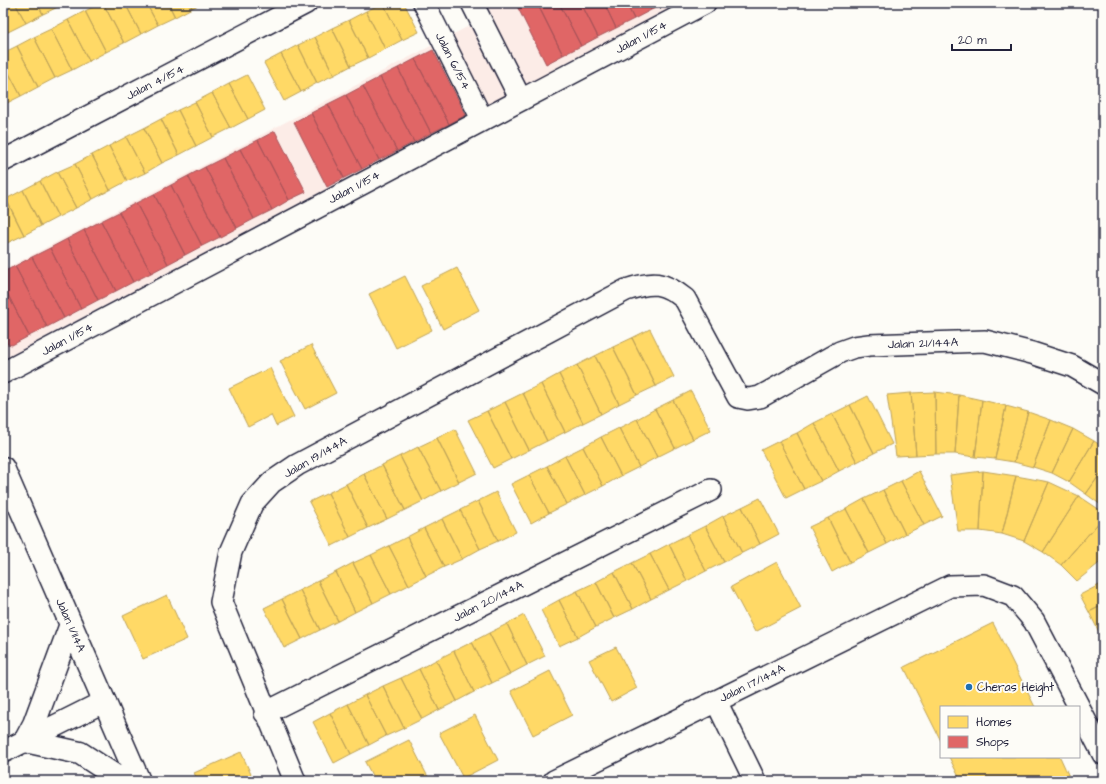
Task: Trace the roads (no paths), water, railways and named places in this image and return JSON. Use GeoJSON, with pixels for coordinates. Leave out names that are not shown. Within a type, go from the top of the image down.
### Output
{"type":"FeatureCollection","features":[{"type":"Feature","properties":{"kind":"street","name":"Jalan 4/154"},"geometry":{"type":"LineString","coordinates":[[3,160],[306,3]]}},
{"type":"Feature","properties":{"kind":"street","name":"Jalan 6/154"},"geometry":{"type":"LineString","coordinates":[[424,3],[482,119]]}},
{"type":"Feature","properties":{"kind":"street"},"geometry":{"type":"LineString","coordinates":[[472,3],[521,100]]}},
{"type":"Feature","properties":{"kind":"street","name":"Jalan 1/154"},"geometry":{"type":"LineString","coordinates":[[3,373],[482,119],[705,3]]}},
{"type":"Feature","properties":{"kind":"street","name":"Jalan 19/144A"},"geometry":{"type":"LineString","coordinates":[[295,781],[265,713],[221,602],[231,552],[252,504],[272,482],[297,465],[626,290],[644,284],[661,284],[674,290],[685,299],[738,397],[748,399]]}},
{"type":"Feature","properties":{"kind":"street","name":"Jalan 21/144A"},"geometry":{"type":"LineString","coordinates":[[748,399],[760,397],[840,352],[854,347],[928,342],[985,341],[1032,353],[1072,366],[1103,384]]}},
{"type":"Feature","properties":{"kind":"street","name":"Jalan 1/114A"},"geometry":{"type":"LineString","coordinates":[[3,468],[139,781]]}},
{"type":"Feature","properties":{"kind":"street","name":"Jalan 20/144A"},"geometry":{"type":"LineString","coordinates":[[265,713],[711,490]]}},
{"type":"Feature","properties":{"kind":"street","name":"Jalan 17/144A"},"geometry":{"type":"LineString","coordinates":[[554,781],[950,586],[984,585],[1013,596],[1034,621],[1078,706]]}},
{"type":"Feature","properties":{"kind":"street"},"geometry":{"type":"LineString","coordinates":[[25,741],[34,724],[71,624]]}},
{"type":"Feature","properties":{"kind":"street"},"geometry":{"type":"LineString","coordinates":[[3,752],[105,701]]}},
{"type":"Feature","properties":{"kind":"street"},"geometry":{"type":"LineString","coordinates":[[716,701],[755,781]]}},
{"type":"Feature","properties":{"kind":"street"},"geometry":{"type":"LineString","coordinates":[[1080,709],[1103,754]]}},
{"type":"Feature","properties":{"kind":"street"},"geometry":{"type":"LineString","coordinates":[[25,741],[80,753],[123,781]]}},
{"type":"Feature","properties":{"kind":"place","name":"Cheras Height"},"geometry":{"type":"Point","coordinates":[969,687]}}]}
